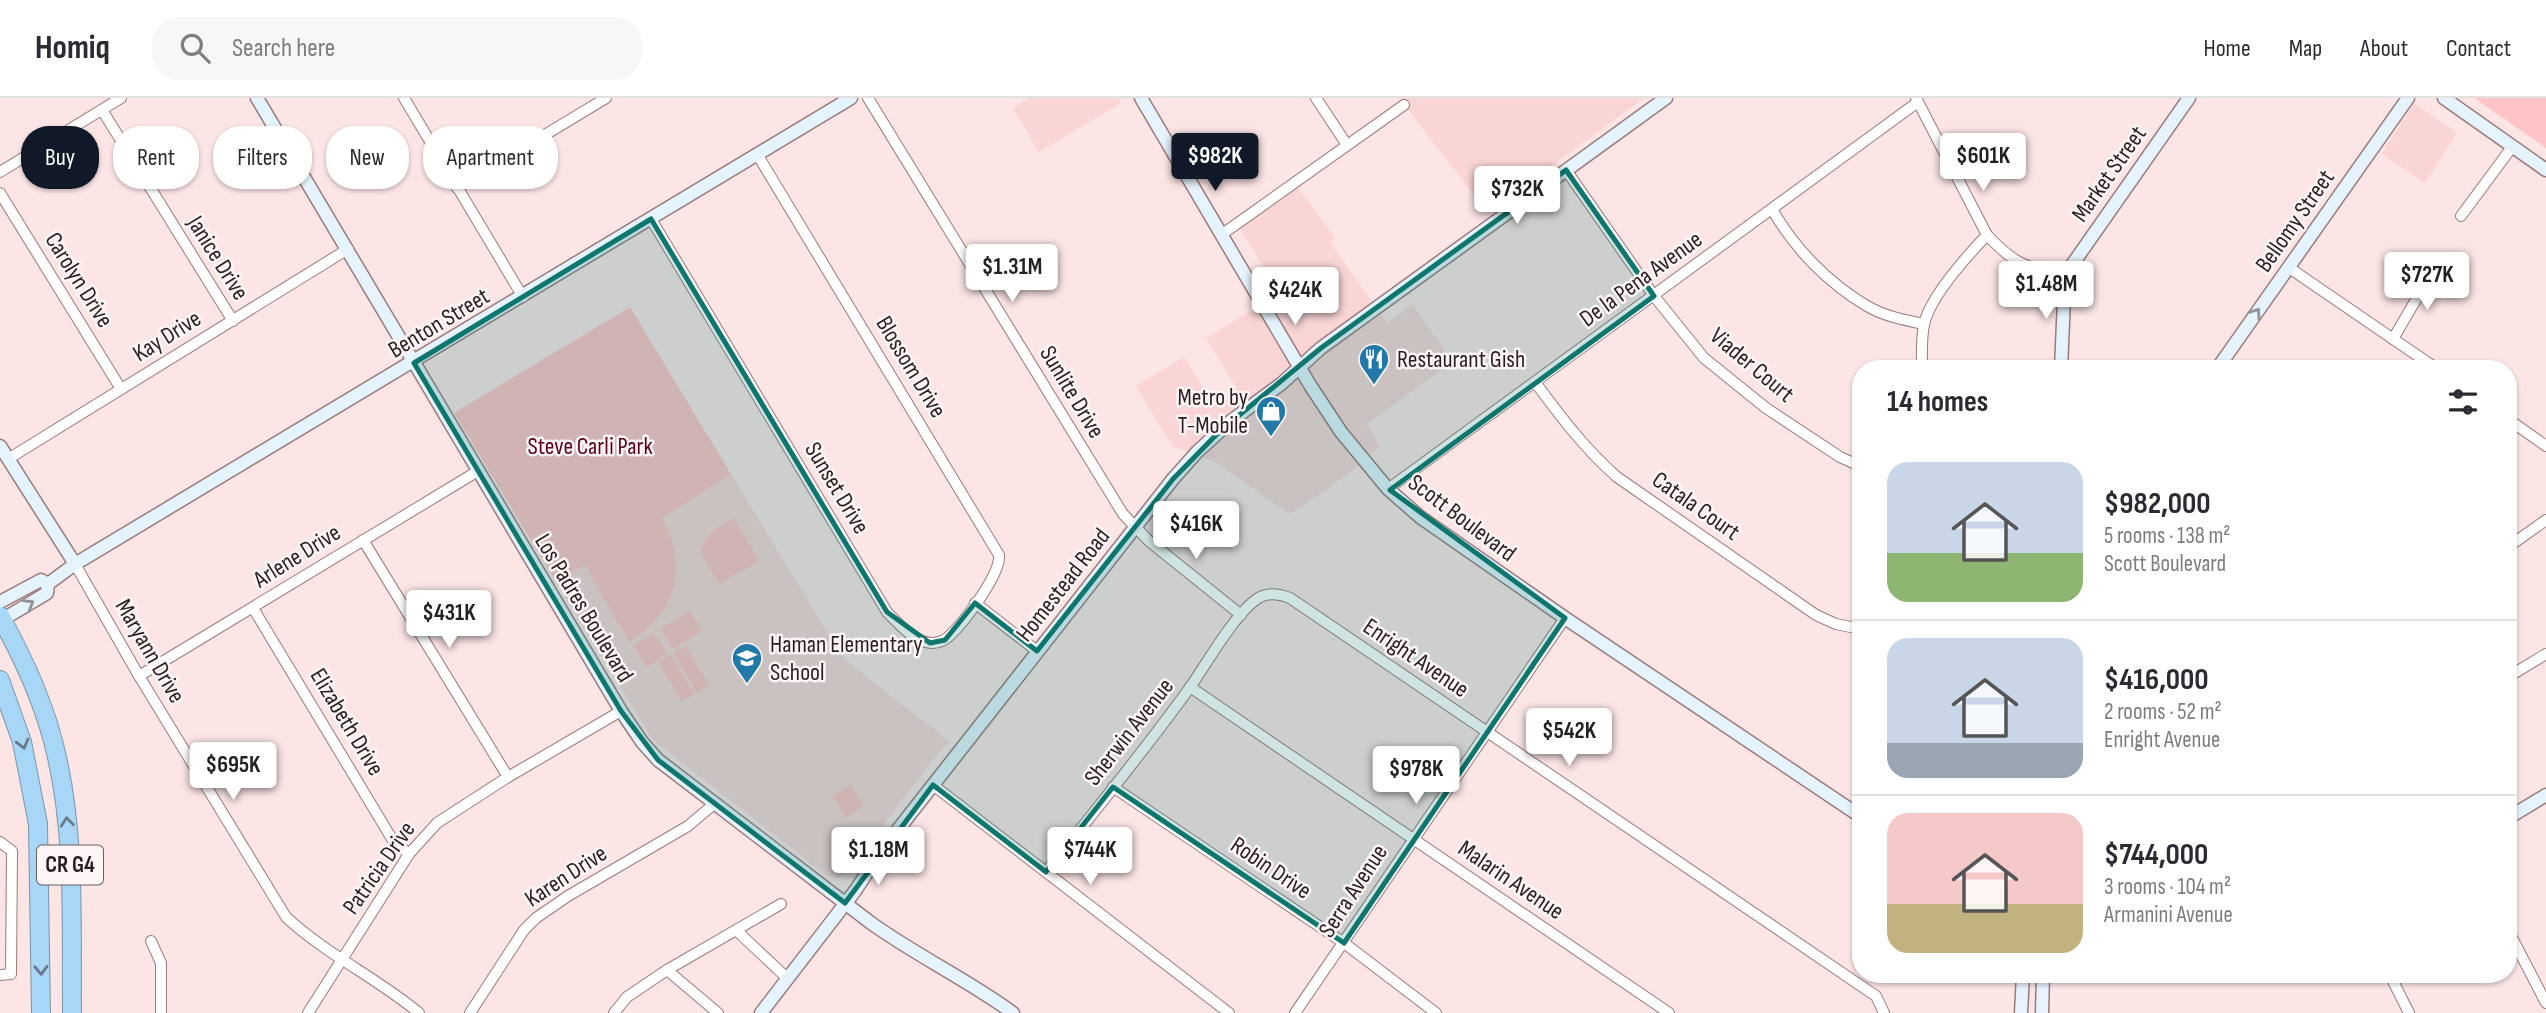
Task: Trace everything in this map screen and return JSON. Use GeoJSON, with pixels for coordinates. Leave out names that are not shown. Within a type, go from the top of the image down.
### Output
{"type":"FeatureCollection","features":[{"type":"Feature","properties":{"kind":"highway","name":"CR G4"},"geometry":{"type":"LineString","coordinates":[[1,614],[26,667],[46,719],[65,797],[69,843],[72,1013]]}},
{"type":"Feature","properties":{"kind":"highway","name":"CR G4"},"geometry":{"type":"LineString","coordinates":[[0,680],[22,742],[36,813],[40,871],[41,1013]]}},
{"type":"Feature","properties":{"kind":"main road","name":"Los Padres Boulevard"},"geometry":{"type":"LineString","coordinates":[[257,98],[621,711],[642,742],[659,760],[714,804],[845,903],[897,941],[978,987],[1012,1013]]}},
{"type":"Feature","properties":{"kind":"main road","name":"Benton Street"},"geometry":{"type":"LineString","coordinates":[[1,614],[47,593],[48,584],[75,564],[414,363],[851,98]]}},
{"type":"Feature","properties":{"kind":"main road","name":"Scott Boulevard"},"geometry":{"type":"LineString","coordinates":[[1140,98],[1299,367],[1337,426],[1388,489],[1420,517],[1565,618],[1852,811]]}},
{"type":"Feature","properties":{"kind":"main road","name":"Homestead Road"},"geometry":{"type":"LineString","coordinates":[[761,1013],[1037,651],[1134,527],[1206,444],[1321,348],[1666,98]]}},
{"type":"Feature","properties":{"kind":"main road","name":"Market Street"},"geometry":{"type":"LineString","coordinates":[[2064,275],[2189,98]]}},
{"type":"Feature","properties":{"kind":"main road","name":"Bellomy Street"},"geometry":{"type":"LineString","coordinates":[[2223,360],[2409,98]]}},
{"type":"Feature","properties":{"kind":"main road"},"geometry":{"type":"LineString","coordinates":[[2444,98],[2546,170]]}},
{"type":"Feature","properties":{"kind":"main road"},"geometry":{"type":"LineString","coordinates":[[2060,360],[2064,275]]}},
{"type":"Feature","properties":{"kind":"main road","name":"Maryann Drive"},"geometry":{"type":"LineString","coordinates":[[0,446],[75,564]]}},
{"type":"Feature","properties":{"kind":"main road"},"geometry":{"type":"LineString","coordinates":[[2517,813],[2546,795]]}},
{"type":"Feature","properties":{"kind":"main road"},"geometry":{"type":"LineString","coordinates":[[2021,1013],[2023,983]]}},
{"type":"Feature","properties":{"kind":"main road"},"geometry":{"type":"LineString","coordinates":[[2042,1013],[2043,983]]}},
{"type":"Feature","properties":{"kind":"street"},"geometry":{"type":"LineString","coordinates":[[0,172],[121,98]]}},
{"type":"Feature","properties":{"kind":"street"},"geometry":{"type":"LineString","coordinates":[[404,98],[423,130]]}},
{"type":"Feature","properties":{"kind":"street"},"geometry":{"type":"LineString","coordinates":[[558,127],[606,98]]}},
{"type":"Feature","properties":{"kind":"street","name":"Sunlite Drive"},"geometry":{"type":"LineString","coordinates":[[868,98],[1114,500],[1134,527]]}},
{"type":"Feature","properties":{"kind":"street"},"geometry":{"type":"LineString","coordinates":[[1315,98],[1347,145]]}},
{"type":"Feature","properties":{"kind":"street"},"geometry":{"type":"LineString","coordinates":[[1917,100],[1987,235],[2002,251],[2024,267],[2064,275]]}},
{"type":"Feature","properties":{"kind":"street","name":"De la Pena Avenue"},"geometry":{"type":"LineString","coordinates":[[1388,489],[1917,100]]}},
{"type":"Feature","properties":{"kind":"street"},"geometry":{"type":"LineString","coordinates":[[1221,235],[1404,105]]}},
{"type":"Feature","properties":{"kind":"street","name":"Janice Drive"},"geometry":{"type":"LineString","coordinates":[[102,110],[233,321]]}},
{"type":"Feature","properties":{"kind":"street"},"geometry":{"type":"LineString","coordinates":[[2461,216],[2512,147]]}},
{"type":"Feature","properties":{"kind":"street","name":"Blossom Drive"},"geometry":{"type":"LineString","coordinates":[[757,154],[995,547],[1000,562],[997,571],[975,603]]}},
{"type":"Feature","properties":{"kind":"street","name":"Viader Court"},"geometry":{"type":"LineString","coordinates":[[1566,170],[1654,296],[1704,358],[1766,408],[1852,462]]}},
{"type":"Feature","properties":{"kind":"street"},"geometry":{"type":"LineString","coordinates":[[458,189],[523,297]]}},
{"type":"Feature","properties":{"kind":"street","name":"Carolyn Drive"},"geometry":{"type":"LineString","coordinates":[[0,193],[121,389]]}},
{"type":"Feature","properties":{"kind":"street"},"geometry":{"type":"LineString","coordinates":[[1772,209],[1787,235],[1814,265],[1867,306],[1897,319],[1924,324]]}},
{"type":"Feature","properties":{"kind":"street","name":"Sunset Drive"},"geometry":{"type":"LineString","coordinates":[[651,219],[887,612],[913,635],[930,643],[944,640],[975,603]]}},
{"type":"Feature","properties":{"kind":"street"},"geometry":{"type":"LineString","coordinates":[[1922,360],[1924,324],[1931,306],[1971,251],[1987,235]]}},
{"type":"Feature","properties":{"kind":"street","name":"Kay Drive"},"geometry":{"type":"LineString","coordinates":[[8,459],[348,249]]}},
{"type":"Feature","properties":{"kind":"street"},"geometry":{"type":"LineString","coordinates":[[2288,267],[2424,360]]}},
{"type":"Feature","properties":{"kind":"street"},"geometry":{"type":"LineString","coordinates":[[2393,338],[2424,286],[2424,277]]}},
{"type":"Feature","properties":{"kind":"street","name":"Catala Court"},"geometry":{"type":"LineString","coordinates":[[1535,382],[1575,436],[1617,477],[1816,615],[1852,627]]}},
{"type":"Feature","properties":{"kind":"street"},"geometry":{"type":"LineString","coordinates":[[2517,425],[2546,446]]}},
{"type":"Feature","properties":{"kind":"street","name":"Arlene Drive"},"geometry":{"type":"LineString","coordinates":[[139,676],[478,471]]}},
{"type":"Feature","properties":{"kind":"street"},"geometry":{"type":"LineString","coordinates":[[2517,541],[2546,520]]}},
{"type":"Feature","properties":{"kind":"street"},"geometry":{"type":"LineString","coordinates":[[1134,527],[1168,558],[1241,615]]}},
{"type":"Feature","properties":{"kind":"street"},"geometry":{"type":"LineString","coordinates":[[363,540],[508,777]]}},
{"type":"Feature","properties":{"kind":"street","name":"Maryann Drive"},"geometry":{"type":"LineString","coordinates":[[75,564],[139,676],[286,917],[301,931],[398,995],[419,1013]]}},
{"type":"Feature","properties":{"kind":"street","name":"Enright Avenue"},"geometry":{"type":"LineString","coordinates":[[1241,615],[1260,597],[1272,593],[1290,598],[1852,980]]}},
{"type":"Feature","properties":{"kind":"street"},"geometry":{"type":"LineString","coordinates":[[975,603],[1037,651]]}},
{"type":"Feature","properties":{"kind":"street","name":"Elizabeth Drive"},"geometry":{"type":"LineString","coordinates":[[253,608],[392,839],[410,854]]}},
{"type":"Feature","properties":{"kind":"street","name":"Sherwin Avenue"},"geometry":{"type":"LineString","coordinates":[[1046,872],[1191,687],[1241,615]]}},
{"type":"Feature","properties":{"kind":"street","name":"Serra Avenue"},"geometry":{"type":"LineString","coordinates":[[1295,1013],[1565,618]]}},
{"type":"Feature","properties":{"kind":"street"},"geometry":{"type":"LineString","coordinates":[[2517,672],[2546,654]]}},
{"type":"Feature","properties":{"kind":"street","name":"Malarin Avenue"},"geometry":{"type":"LineString","coordinates":[[1191,687],[1669,1013]]}},
{"type":"Feature","properties":{"kind":"street","name":"Patricia Drive"},"geometry":{"type":"LineString","coordinates":[[308,1013],[410,854],[437,823],[508,777],[621,711]]}},
{"type":"Feature","properties":{"kind":"street"},"geometry":{"type":"LineString","coordinates":[[933,785],[1229,1013]]}},
{"type":"Feature","properties":{"kind":"street","name":"Robin Drive"},"geometry":{"type":"LineString","coordinates":[[1113,787],[1344,943],[1436,1013]]}},
{"type":"Feature","properties":{"kind":"street","name":"Karen Drive"},"geometry":{"type":"LineString","coordinates":[[470,1013],[524,930],[537,918],[568,896],[688,826],[714,804]]}},
{"type":"Feature","properties":{"kind":"street"},"geometry":{"type":"LineString","coordinates":[[0,842],[12,851],[11,975],[0,975]]}},
{"type":"Feature","properties":{"kind":"street"},"geometry":{"type":"LineString","coordinates":[[614,1013],[626,998],[667,970],[781,904]]}},
{"type":"Feature","properties":{"kind":"street"},"geometry":{"type":"LineString","coordinates":[[737,931],[787,978]]}},
{"type":"Feature","properties":{"kind":"street"},"geometry":{"type":"LineString","coordinates":[[151,941],[160,963],[160,1013]]}},
{"type":"Feature","properties":{"kind":"street"},"geometry":{"type":"LineString","coordinates":[[2517,947],[2546,1003]]}},
{"type":"Feature","properties":{"kind":"street"},"geometry":{"type":"LineString","coordinates":[[667,970],[718,1013]]}},
{"type":"Feature","properties":{"kind":"street","name":"Enright Avenue"},"geometry":{"type":"LineString","coordinates":[[1857,983],[1876,996],[1884,1012]]}},
{"type":"Feature","properties":{"kind":"street"},"geometry":{"type":"LineString","coordinates":[[2394,983],[2409,1013]]}},
{"type":"Feature","properties":{"kind":"highlighted area"},"geometry":{"type":"Polygon","coordinates":[[[1566,170],[1654,296],[1390,490],[1565,618],[1344,943],[1113,787],[1046,872],[933,785],[845,903],[658,760],[621,711],[414,363],[651,219],[887,612],[930,643],[945,640],[975,603],[1037,651],[1173,479],[1220,431],[1321,348],[1566,170]]]}},
{"type":"Feature","properties":{"kind":"shaded area"},"geometry":{"type":"Polygon","coordinates":[[[1030,98],[1118,98],[1121,103],[1039,152],[1013,108],[1030,98]]]}},
{"type":"Feature","properties":{"kind":"shaded area"},"geometry":{"type":"Polygon","coordinates":[[[1399,98],[1644,98],[1488,213],[1399,98]]]}},
{"type":"Feature","properties":{"kind":"shaded area"},"geometry":{"type":"Polygon","coordinates":[[[2414,103],[2457,133],[2425,183],[2382,154],[2414,103]]]}},
{"type":"Feature","properties":{"kind":"shaded area"},"geometry":{"type":"Polygon","coordinates":[[[1297,186],[1335,238],[1330,242],[1387,323],[1412,304],[1453,362],[1367,424],[1380,446],[1351,472],[1290,514],[1213,461],[1172,446],[1136,386],[1184,357],[1214,405],[1237,388],[1206,338],[1281,295],[1240,229],[1297,186]]]}},
{"type":"Feature","properties":{"kind":"shaded area","name":"Haman Elementary School"},"geometry":{"type":"Polygon","coordinates":[[[731,474],[843,658],[950,742],[939,752],[846,873],[837,878],[826,875],[653,740],[555,580],[585,565],[731,474]]]}},
{"type":"Feature","properties":{"kind":"green space"},"geometry":{"type":"Polygon","coordinates":[[[2474,98],[2546,98],[2546,148],[2474,98]]]}},
{"type":"Feature","properties":{"kind":"green space","name":"Steve Carli Park"},"geometry":{"type":"Polygon","coordinates":[[[630,307],[731,474],[662,518],[675,555],[674,588],[658,617],[629,642],[585,565],[555,580],[454,413],[630,307]]]}},
{"type":"Feature","properties":{"kind":"green space"},"geometry":{"type":"Polygon","coordinates":[[[734,518],[759,561],[719,584],[701,553],[709,536],[734,518]]]}},
{"type":"Feature","properties":{"kind":"green space"},"geometry":{"type":"Polygon","coordinates":[[[690,611],[702,631],[673,649],[661,629],[690,611]]]}},
{"type":"Feature","properties":{"kind":"green space"},"geometry":{"type":"Polygon","coordinates":[[[654,633],[667,654],[646,667],[633,645],[654,633]]]}},
{"type":"Feature","properties":{"kind":"green space"},"geometry":{"type":"Polygon","coordinates":[[[686,646],[709,685],[697,693],[673,653],[686,646]]]}},
{"type":"Feature","properties":{"kind":"green space"},"geometry":{"type":"Polygon","coordinates":[[[671,655],[694,694],[682,701],[658,662],[671,655]]]}},
{"type":"Feature","properties":{"kind":"green space"},"geometry":{"type":"Polygon","coordinates":[[[851,785],[863,806],[845,817],[832,796],[851,785]]]}},
{"type":"Feature","properties":{"kind":"place","name":"Restaurant Gish"},"geometry":{"type":"Point","coordinates":[1374,386]}},
{"type":"Feature","properties":{"kind":"place","name":"Metro by T-Mobile"},"geometry":{"type":"Point","coordinates":[1271,438]}},
{"type":"Feature","properties":{"kind":"place","name":"Haman Elementary School"},"geometry":{"type":"Point","coordinates":[747,685]}}]}
